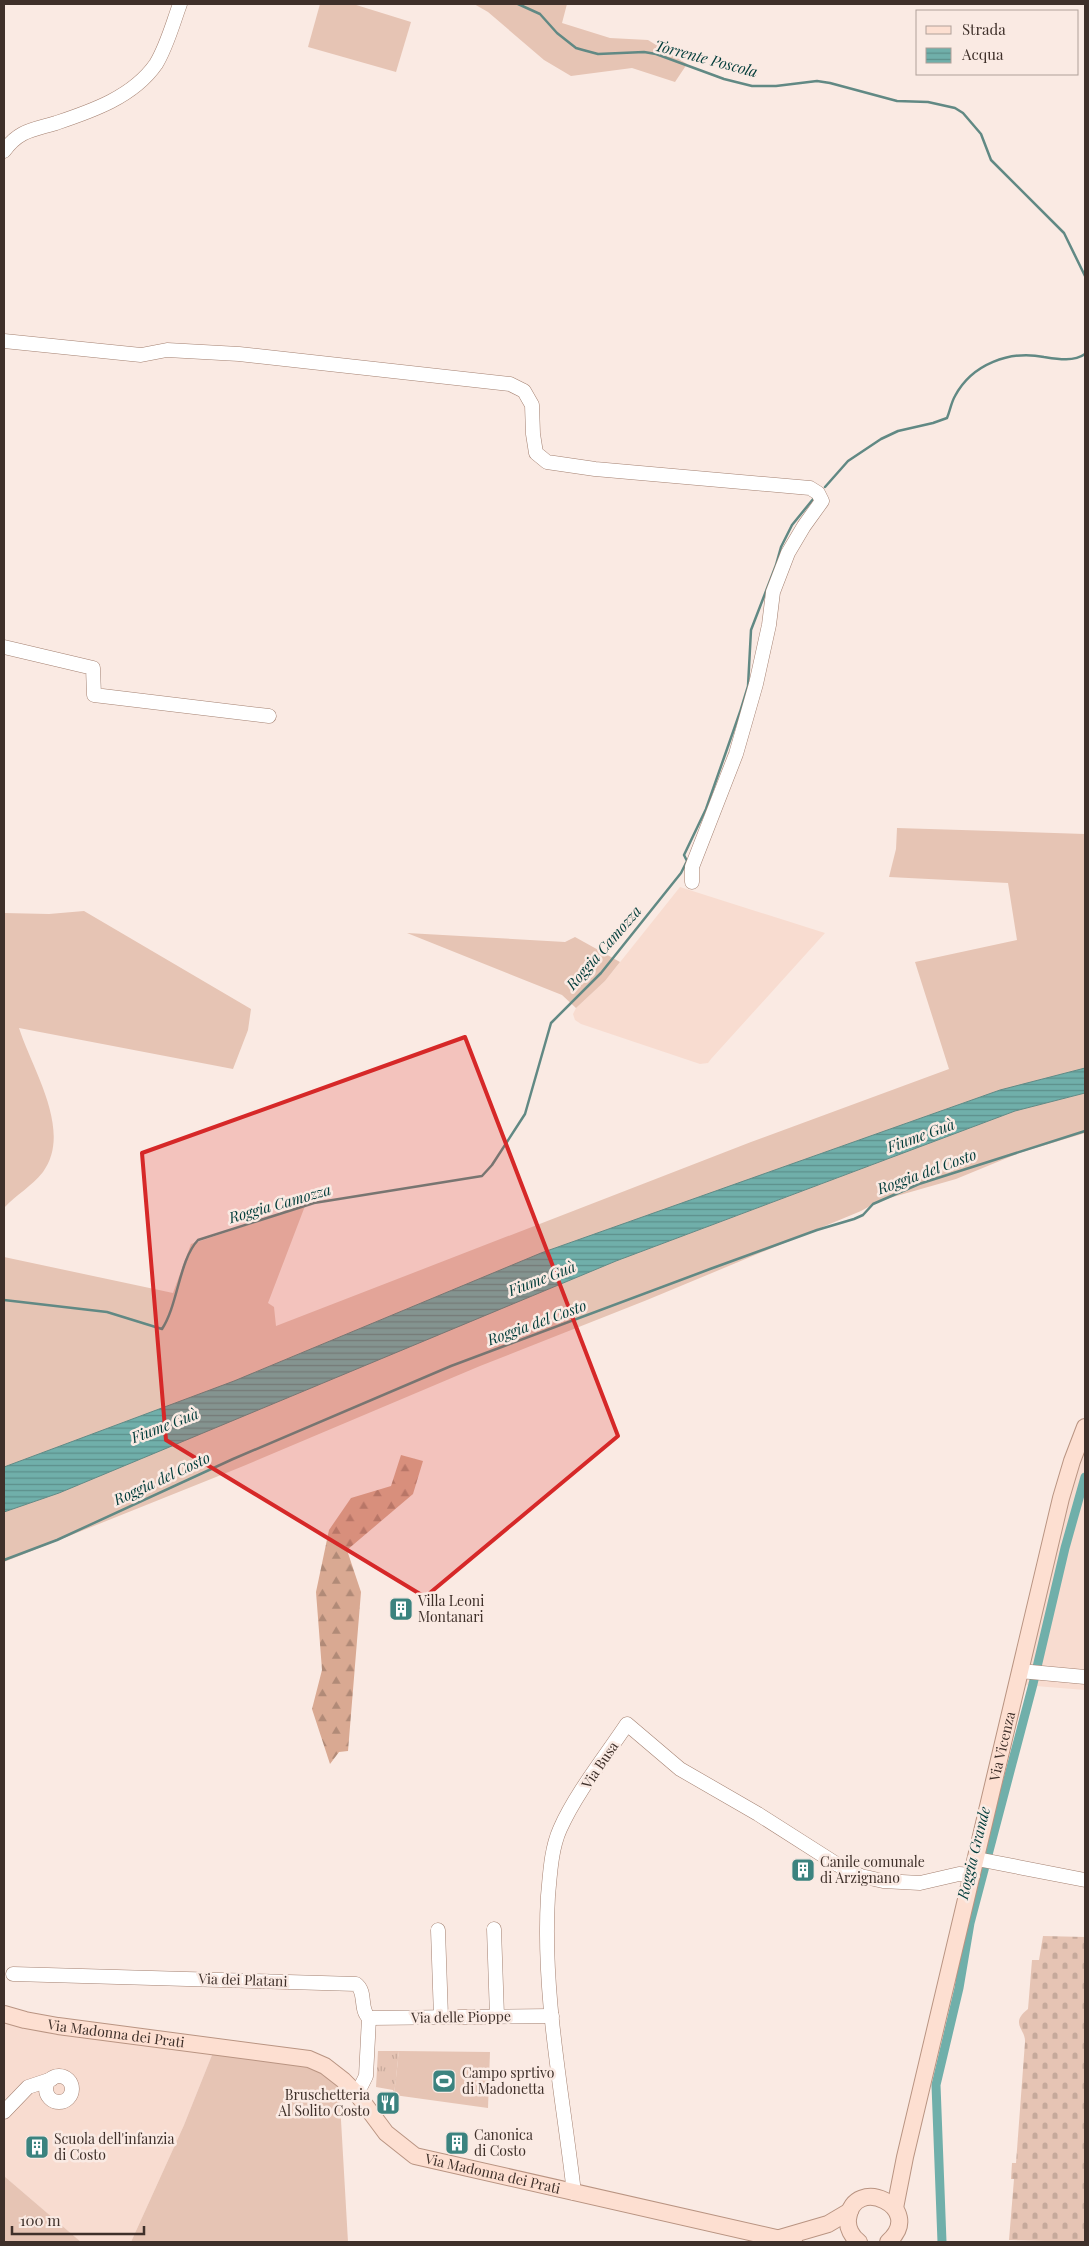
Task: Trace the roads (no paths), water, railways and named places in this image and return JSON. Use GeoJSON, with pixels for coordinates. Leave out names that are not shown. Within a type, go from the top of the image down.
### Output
{"type":"FeatureCollection","features":[{"type":"Feature","properties":{"kind":"main road","name":"Via Vicenza"},"geometry":{"type":"LineString","coordinates":[[888,2242],[897,2231],[899,2224],[895,2208],[905,2157],[1061,1498],[1085,1427]]}},
{"type":"Feature","properties":{"kind":"main road","name":"Via Madonna dei Prati"},"geometry":{"type":"LineString","coordinates":[[4,2014],[58,2026],[309,2059],[325,2066],[357,2094],[386,2133],[415,2156],[787,2240],[837,2231],[856,2239]]}},
{"type":"Feature","properties":{"kind":"main road","name":"Via Vicenza"},"geometry":{"type":"LineString","coordinates":[[850,2211],[860,2200],[875,2196],[886,2189],[905,2157]]}},
{"type":"Feature","properties":{"kind":"main road"},"geometry":{"type":"LineString","coordinates":[[875,2196],[886,2200],[895,2208]]}},
{"type":"Feature","properties":{"kind":"main road","name":"Via Madonna dei Prati"},"geometry":{"type":"LineString","coordinates":[[787,2240],[828,2224],[850,2211]]}},
{"type":"Feature","properties":{"kind":"main road"},"geometry":{"type":"LineString","coordinates":[[850,2211],[848,2226],[856,2239]]}},
{"type":"Feature","properties":{"kind":"street"},"geometry":{"type":"LineString","coordinates":[[4,151],[11,141],[24,131],[88,113],[107,104],[128,90],[155,64],[165,45],[180,4]]}},
{"type":"Feature","properties":{"kind":"street"},"geometry":{"type":"LineString","coordinates":[[4,341],[141,355],[167,350],[239,354],[510,384],[524,391],[532,405],[536,453],[547,462],[595,470],[810,488],[818,493],[822,501],[788,553],[773,592],[769,625],[756,684],[736,754],[692,867],[692,882]]}},
{"type":"Feature","properties":{"kind":"street"},"geometry":{"type":"LineString","coordinates":[[4,647],[92,668],[94,695],[269,716]]}},
{"type":"Feature","properties":{"kind":"street"},"geometry":{"type":"LineString","coordinates":[[1020,1671],[1085,1677]]}},
{"type":"Feature","properties":{"kind":"street","name":"Via Busa"},"geometry":{"type":"LineString","coordinates":[[574,2193],[552,2016],[547,1944],[550,1872],[559,1831],[571,1808],[627,1724],[680,1769],[758,1814],[838,1866],[861,1876],[883,1882],[920,1883],[960,1874],[973,1875]]}},
{"type":"Feature","properties":{"kind":"street"},"geometry":{"type":"LineString","coordinates":[[977,1859],[1085,1880]]}},
{"type":"Feature","properties":{"kind":"street"},"geometry":{"type":"LineString","coordinates":[[494,1928],[497,2016]]}},
{"type":"Feature","properties":{"kind":"street"},"geometry":{"type":"LineString","coordinates":[[438,1930],[441,2017]]}},
{"type":"Feature","properties":{"kind":"street","name":"Via dei Platani"},"geometry":{"type":"LineString","coordinates":[[13,1974],[353,1984],[359,1986],[362,1991],[363,2010],[369,2018],[366,2076],[357,2094]]}},
{"type":"Feature","properties":{"kind":"street","name":"Via delle Pioppe"},"geometry":{"type":"LineString","coordinates":[[369,2018],[552,2016]]}},
{"type":"Feature","properties":{"kind":"street"},"geometry":{"type":"LineString","coordinates":[[4,2112],[28,2087],[59,2076],[66,2079],[71,2085],[71,2093],[62,2101],[54,2101],[48,2096],[46,2089],[52,2079]]}},
{"type":"Feature","properties":{"kind":"street"},"geometry":{"type":"LineString","coordinates":[[17,2097],[48,2096]]}},
{"type":"Feature","properties":{"kind":"water","name":"Fiume Guà"},"geometry":{"type":"Polygon","coordinates":[[[1085,1068],[1085,1093],[1015,1111],[616,1261],[59,1493],[4,1512],[4,1467],[234,1381],[541,1253],[1000,1090],[1085,1068]]]}},
{"type":"Feature","properties":{"kind":"waterway","name":"Torrente Poscola"},"geometry":{"type":"LineString","coordinates":[[518,4],[540,14],[557,33],[576,48],[598,54],[644,52],[656,54],[724,79],[752,86],[776,86],[817,81],[897,101],[928,102],[955,108],[963,113],[981,134],[991,160],[1064,233],[1085,276]]}},
{"type":"Feature","properties":{"kind":"waterway","name":"Roggia Camozza"},"geometry":{"type":"LineString","coordinates":[[825,487],[848,461],[881,439],[898,431],[947,418],[962,385],[971,375],[993,362],[1018,356],[1031,355],[1065,359],[1081,357],[1085,354]]}},
{"type":"Feature","properties":{"kind":"waterway","name":"Roggia Camozza"},"geometry":{"type":"LineString","coordinates":[[4,1300],[107,1312],[162,1329],[172,1308],[182,1271],[198,1240],[314,1203],[482,1176],[492,1165],[525,1114],[551,1023],[601,973],[681,873],[687,861],[684,855],[706,809],[748,686],[751,630],[781,547],[792,525],[814,498]]}},
{"type":"Feature","properties":{"kind":"waterway","name":"Roggia del Costo"},"geometry":{"type":"LineString","coordinates":[[4,1560],[57,1540],[233,1459],[451,1366],[710,1269],[817,1230],[854,1219],[863,1215],[873,1204],[919,1184],[1085,1131]]}},
{"type":"Feature","properties":{"kind":"waterway","name":"Roggia Grande"},"geometry":{"type":"LineString","coordinates":[[942,2242],[936,2085],[959,1988],[970,1923],[1033,1684],[1065,1548],[1085,1477]]}},
{"type":"Feature","properties":{"kind":"place","name":"Villa Leoni Montanari"},"geometry":{"type":"Point","coordinates":[401,1609]}},
{"type":"Feature","properties":{"kind":"place","name":"Canile comunale di Arzignano"},"geometry":{"type":"Point","coordinates":[803,1870]}},
{"type":"Feature","properties":{"kind":"place","name":"Campo sprtivo di Madonetta"},"geometry":{"type":"Point","coordinates":[444,2081]}},
{"type":"Feature","properties":{"kind":"place","name":"Bruschetteria Al Solito Costo"},"geometry":{"type":"Point","coordinates":[388,2103]}},
{"type":"Feature","properties":{"kind":"place","name":"Canonica di Costo"},"geometry":{"type":"Point","coordinates":[457,2143]}},
{"type":"Feature","properties":{"kind":"place","name":"Scuola dell'infanzia di Costo"},"geometry":{"type":"Point","coordinates":[37,2147]}}]}
